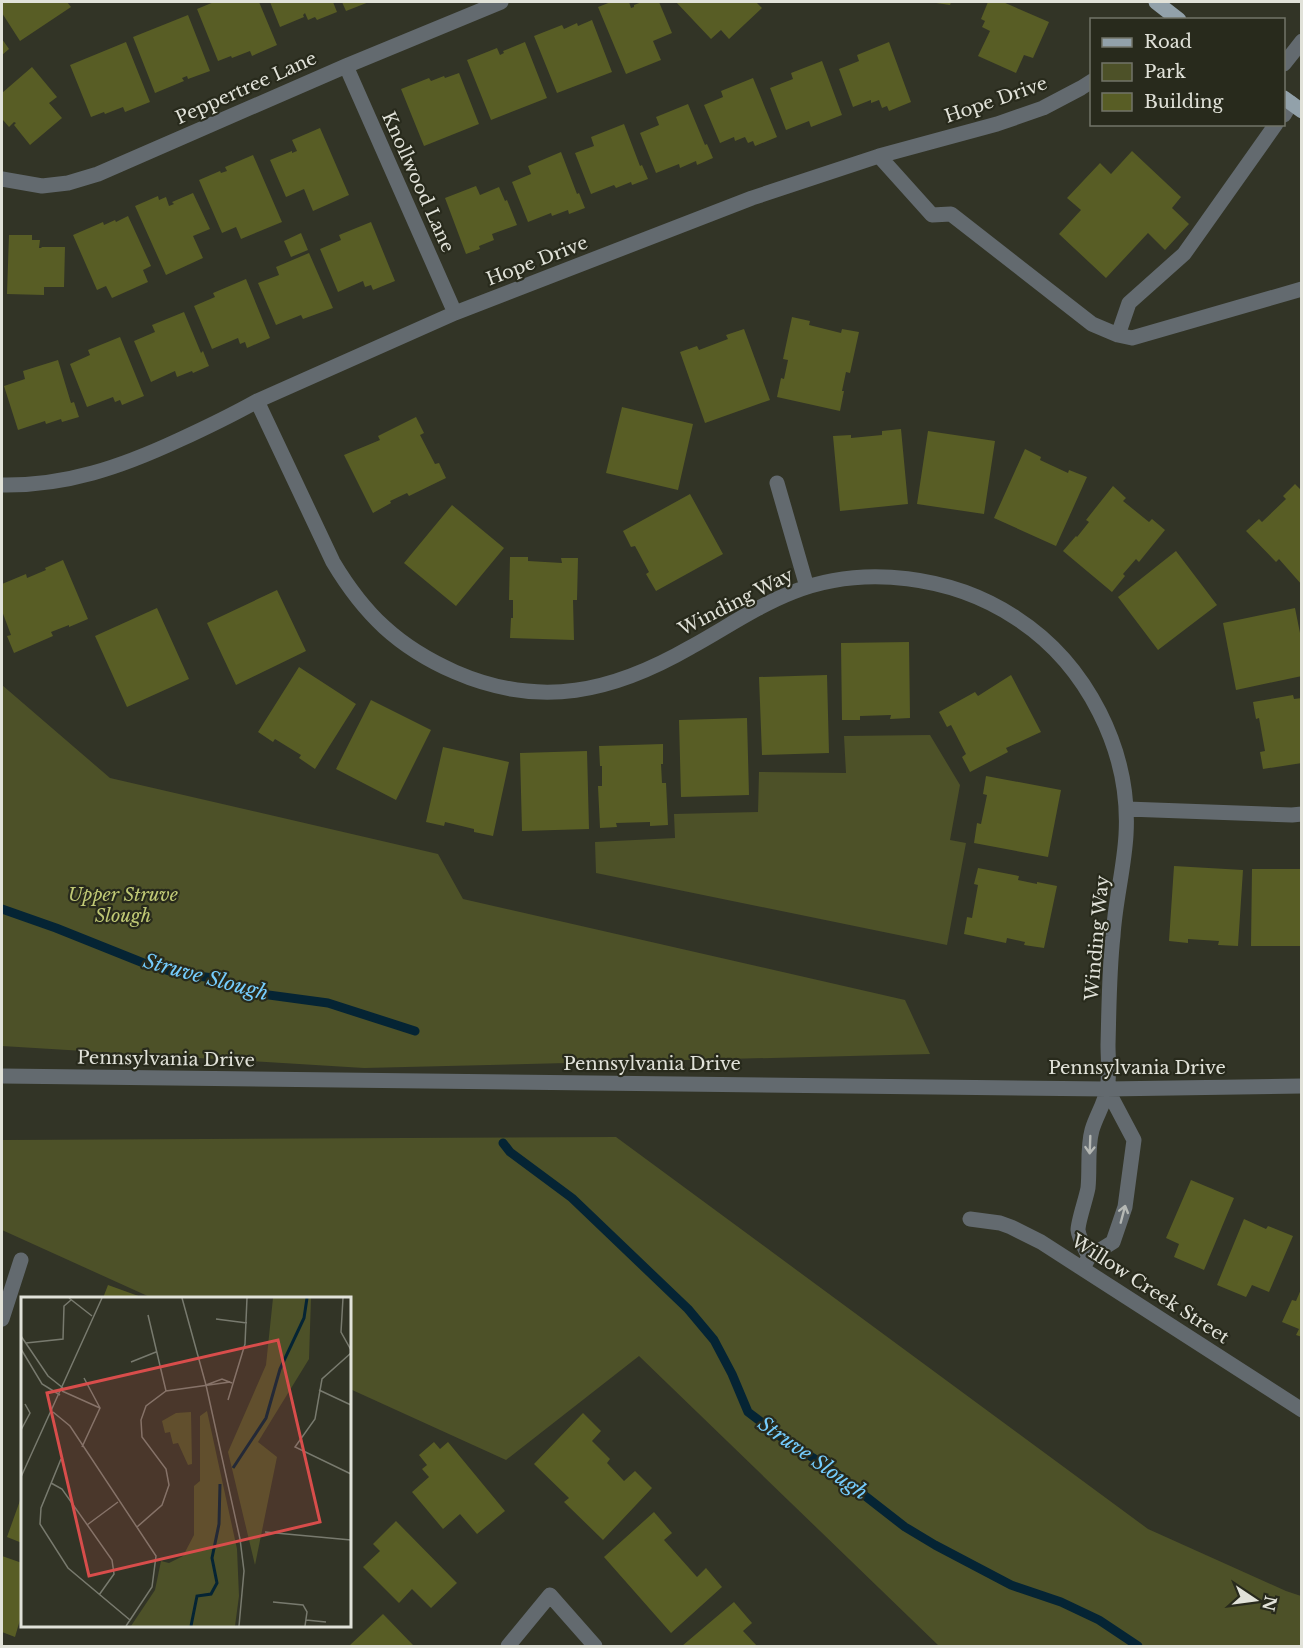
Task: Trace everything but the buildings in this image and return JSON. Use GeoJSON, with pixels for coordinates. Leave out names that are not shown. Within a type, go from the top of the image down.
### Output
{"type":"FeatureCollection","features":[{"type":"Feature","properties":{"kind":"main road"},"geometry":{"type":"LineString","coordinates":[[1160,10],[1175,18]]}},
{"type":"Feature","properties":{"kind":"street","name":"Peppertree Lane"},"geometry":{"type":"LineString","coordinates":[[2,179],[42,186],[68,183],[98,174],[346,66],[501,2]]}},
{"type":"Feature","properties":{"kind":"street"},"geometry":{"type":"LineString","coordinates":[[1285,63],[1302,41]]}},
{"type":"Feature","properties":{"kind":"street","name":"Knollwood Lane"},"geometry":{"type":"LineString","coordinates":[[346,66],[455,314]]}},
{"type":"Feature","properties":{"kind":"street","name":"Hope Drive"},"geometry":{"type":"LineString","coordinates":[[2,485],[50,483],[99,472],[148,454],[227,418],[257,401],[455,314],[752,198],[879,156],[997,124],[1043,108],[1090,82]]}},
{"type":"Feature","properties":{"kind":"street"},"geometry":{"type":"LineString","coordinates":[[1118,335],[1129,303],[1184,254],[1275,126]]}},
{"type":"Feature","properties":{"kind":"street"},"geometry":{"type":"LineString","coordinates":[[879,156],[932,215],[951,214],[1092,324],[1118,335],[1132,338],[1302,289]]}},
{"type":"Feature","properties":{"kind":"street","name":"Winding Way"},"geometry":{"type":"LineString","coordinates":[[257,401],[333,562],[362,605],[385,629],[419,654],[433,662],[491,685],[516,690],[552,692],[601,687],[657,665],[778,599],[807,587],[853,578],[906,578],[928,581],[974,595],[994,604],[1030,627],[1057,651],[1092,698],[1105,724],[1122,778],[1126,809],[1126,837],[1113,935],[1107,1089]]}},
{"type":"Feature","properties":{"kind":"street"},"geometry":{"type":"LineString","coordinates":[[777,483],[807,587]]}},
{"type":"Feature","properties":{"kind":"street"},"geometry":{"type":"LineString","coordinates":[[1126,809],[1302,814]]}},
{"type":"Feature","properties":{"kind":"street","name":"Pennsylvania Drive"},"geometry":{"type":"LineString","coordinates":[[2,1076],[1107,1089],[1302,1086]]}},
{"type":"Feature","properties":{"kind":"street","name":"Willow Creek Street"},"geometry":{"type":"LineString","coordinates":[[1086,1263],[1113,1242],[1120,1226],[1125,1208],[1134,1140],[1107,1089]]}},
{"type":"Feature","properties":{"kind":"street","name":"Willow Creek Street"},"geometry":{"type":"LineString","coordinates":[[1086,1263],[1078,1232],[1088,1188],[1091,1134],[1107,1089]]}},
{"type":"Feature","properties":{"kind":"street","name":"Willow Creek Street"},"geometry":{"type":"LineString","coordinates":[[970,1219],[1000,1223],[1011,1227],[1086,1263],[1302,1410]]}},
{"type":"Feature","properties":{"kind":"street"},"geometry":{"type":"LineString","coordinates":[[2,1319],[21,1260]]}},
{"type":"Feature","properties":{"kind":"street"},"geometry":{"type":"LineString","coordinates":[[508,1647],[550,1595],[595,1647]]}},
{"type":"Feature","properties":{"kind":"green space","name":"Upper Struve Slough"},"geometry":{"type":"Polygon","coordinates":[[[2,685],[110,778],[438,854],[463,899],[905,1000],[930,1054],[364,1068],[2,1046],[2,685]]]}},
{"type":"Feature","properties":{"kind":"green space"},"geometry":{"type":"Polygon","coordinates":[[[930,735],[960,785],[950,840],[966,843],[947,945],[596,873],[595,842],[675,838],[674,814],[758,812],[759,772],[846,773],[844,736],[930,735]]]}},
{"type":"Feature","properties":{"kind":"green space"},"geometry":{"type":"Polygon","coordinates":[[[616,1137],[1148,1529],[1301,1596],[1301,1646],[939,1646],[639,1356],[506,1460],[351,1389],[351,1297],[150,1297],[2,1230],[2,1140],[616,1137]]]}},
{"type":"Feature","properties":{"kind":"waterway","name":"Struve Slough"},"geometry":{"type":"LineString","coordinates":[[2,909],[146,964],[176,973],[220,979],[247,992],[328,1003],[415,1031]]}},
{"type":"Feature","properties":{"kind":"waterway","name":"Struve Slough"},"geometry":{"type":"LineString","coordinates":[[503,1143],[510,1152],[572,1198],[688,1309],[714,1340],[748,1412],[789,1443],[828,1467],[905,1527],[1011,1585],[1061,1602],[1099,1620],[1138,1646]]}}]}
